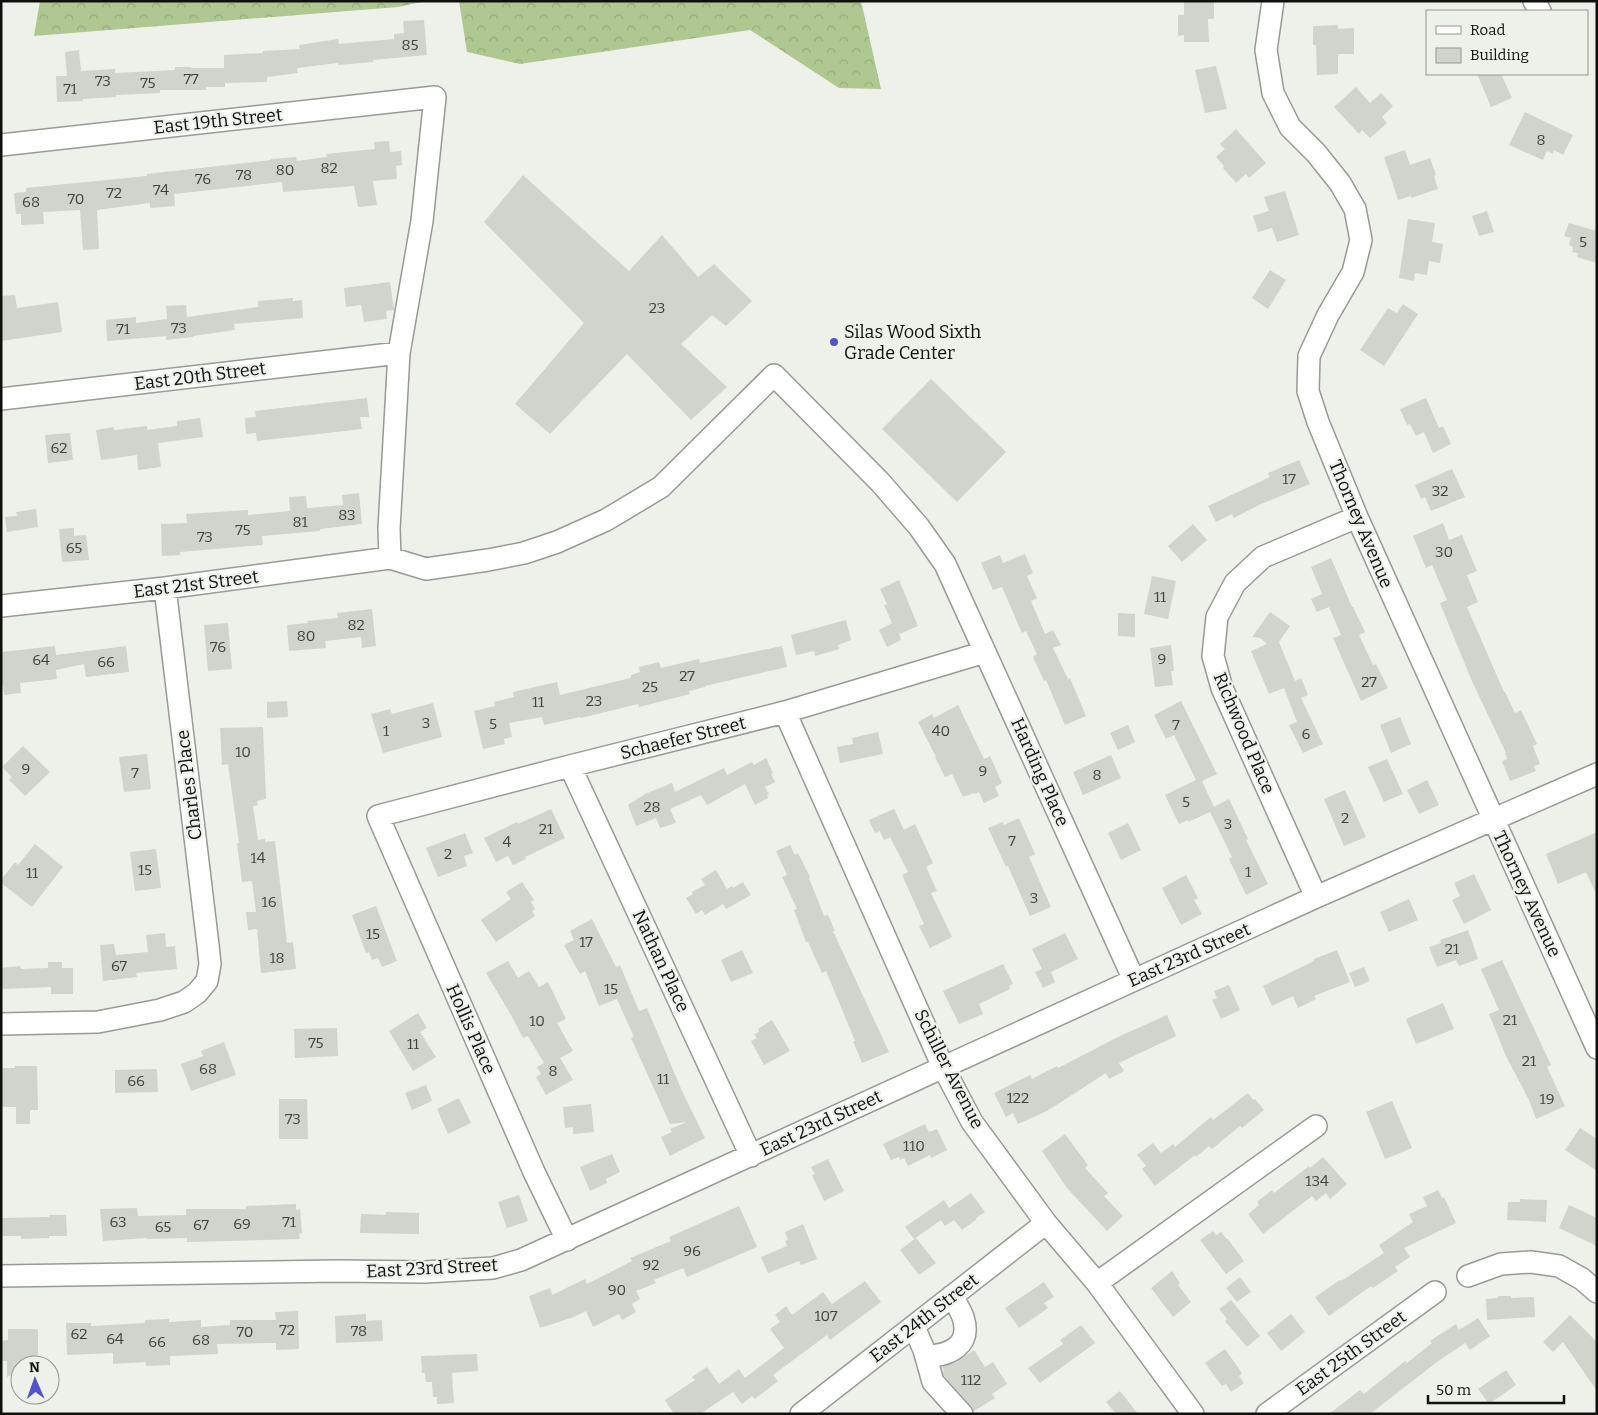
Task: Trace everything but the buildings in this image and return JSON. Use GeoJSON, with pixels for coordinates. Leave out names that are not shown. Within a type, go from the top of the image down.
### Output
{"type":"FeatureCollection","features":[{"type":"Feature","properties":{"kind":"street","name":"Thorney Avenue"},"geometry":{"type":"LineString","coordinates":[[1273,1],[1266,50],[1273,93],[1290,126],[1316,153],[1340,183],[1354,209],[1361,240],[1353,272],[1328,315],[1309,356],[1308,391],[1356,517],[1597,1048]]}},
{"type":"Feature","properties":{"kind":"street","name":"East 19th Street"},"geometry":{"type":"LineString","coordinates":[[1,145],[435,97],[422,221],[399,352]]}},
{"type":"Feature","properties":{"kind":"street","name":"East 20th Street"},"geometry":{"type":"LineString","coordinates":[[1,399],[399,352]]}},
{"type":"Feature","properties":{"kind":"street"},"geometry":{"type":"LineString","coordinates":[[390,558],[389,529],[399,352]]}},
{"type":"Feature","properties":{"kind":"street","name":"Harding Place"},"geometry":{"type":"LineString","coordinates":[[390,558],[426,569],[488,560],[524,553],[549,545],[606,520],[661,487],[774,375],[880,482],[918,528],[944,564],[1134,980]]}},
{"type":"Feature","properties":{"kind":"street","name":"Richwood Place"},"geometry":{"type":"LineString","coordinates":[[1316,897],[1222,688],[1213,656],[1217,617],[1236,583],[1263,557],[1356,517]]}},
{"type":"Feature","properties":{"kind":"street","name":"East 21st Street"},"geometry":{"type":"LineString","coordinates":[[1,606],[165,588],[390,558]]}},
{"type":"Feature","properties":{"kind":"street","name":"Charles Place"},"geometry":{"type":"LineString","coordinates":[[1,1024],[98,1022],[160,1010],[184,1002],[197,993],[207,981],[210,964],[208,945],[165,588]]}},
{"type":"Feature","properties":{"kind":"street","name":"Schaefer Street"},"geometry":{"type":"LineString","coordinates":[[378,816],[785,712],[985,652]]}},
{"type":"Feature","properties":{"kind":"street","name":"Schiller Avenue"},"geometry":{"type":"LineString","coordinates":[[785,712],[943,1067],[972,1122],[1046,1223],[1097,1283],[1193,1414]]}},
{"type":"Feature","properties":{"kind":"street","name":"Nathan Place"},"geometry":{"type":"LineString","coordinates":[[570,766],[751,1156]]}},
{"type":"Feature","properties":{"kind":"street","name":"East 23rd Street"},"geometry":{"type":"LineString","coordinates":[[1,1276],[337,1271],[425,1272],[493,1268],[521,1260],[1316,897],[1597,774]]}},
{"type":"Feature","properties":{"kind":"street","name":"Hollis Place"},"geometry":{"type":"LineString","coordinates":[[378,816],[534,1172],[567,1240]]}},
{"type":"Feature","properties":{"kind":"street"},"geometry":{"type":"LineString","coordinates":[[1097,1283],[1316,1126]]}},
{"type":"Feature","properties":{"kind":"street","name":"East 24th Street"},"geometry":{"type":"LineString","coordinates":[[801,1414],[1046,1223]]}},
{"type":"Feature","properties":{"kind":"street"},"geometry":{"type":"LineString","coordinates":[[1468,1276],[1501,1264],[1531,1262],[1559,1266],[1582,1279],[1597,1292]]}},
{"type":"Feature","properties":{"kind":"street","name":"East 25th Street"},"geometry":{"type":"LineString","coordinates":[[1267,1414],[1435,1292]]}},
{"type":"Feature","properties":{"kind":"street"},"geometry":{"type":"LineString","coordinates":[[926,1356],[940,1356],[959,1346],[963,1341],[965,1332],[963,1317],[952,1296]]}},
{"type":"Feature","properties":{"kind":"street"},"geometry":{"type":"LineString","coordinates":[[914,1327],[926,1356],[933,1382],[962,1414]]}},
{"type":"Feature","properties":{"kind":"green space"},"geometry":{"type":"Polygon","coordinates":[[[40,1],[426,1],[398,7],[34,36],[40,1]]]}},
{"type":"Feature","properties":{"kind":"green space"},"geometry":{"type":"Polygon","coordinates":[[[459,1],[861,1],[881,89],[839,88],[750,30],[520,64],[467,52],[459,1]]]}},
{"type":"Feature","properties":{"kind":"place","name":"Silas Wood Sixth Grade Center"},"geometry":{"type":"Point","coordinates":[834,342]}}]}
